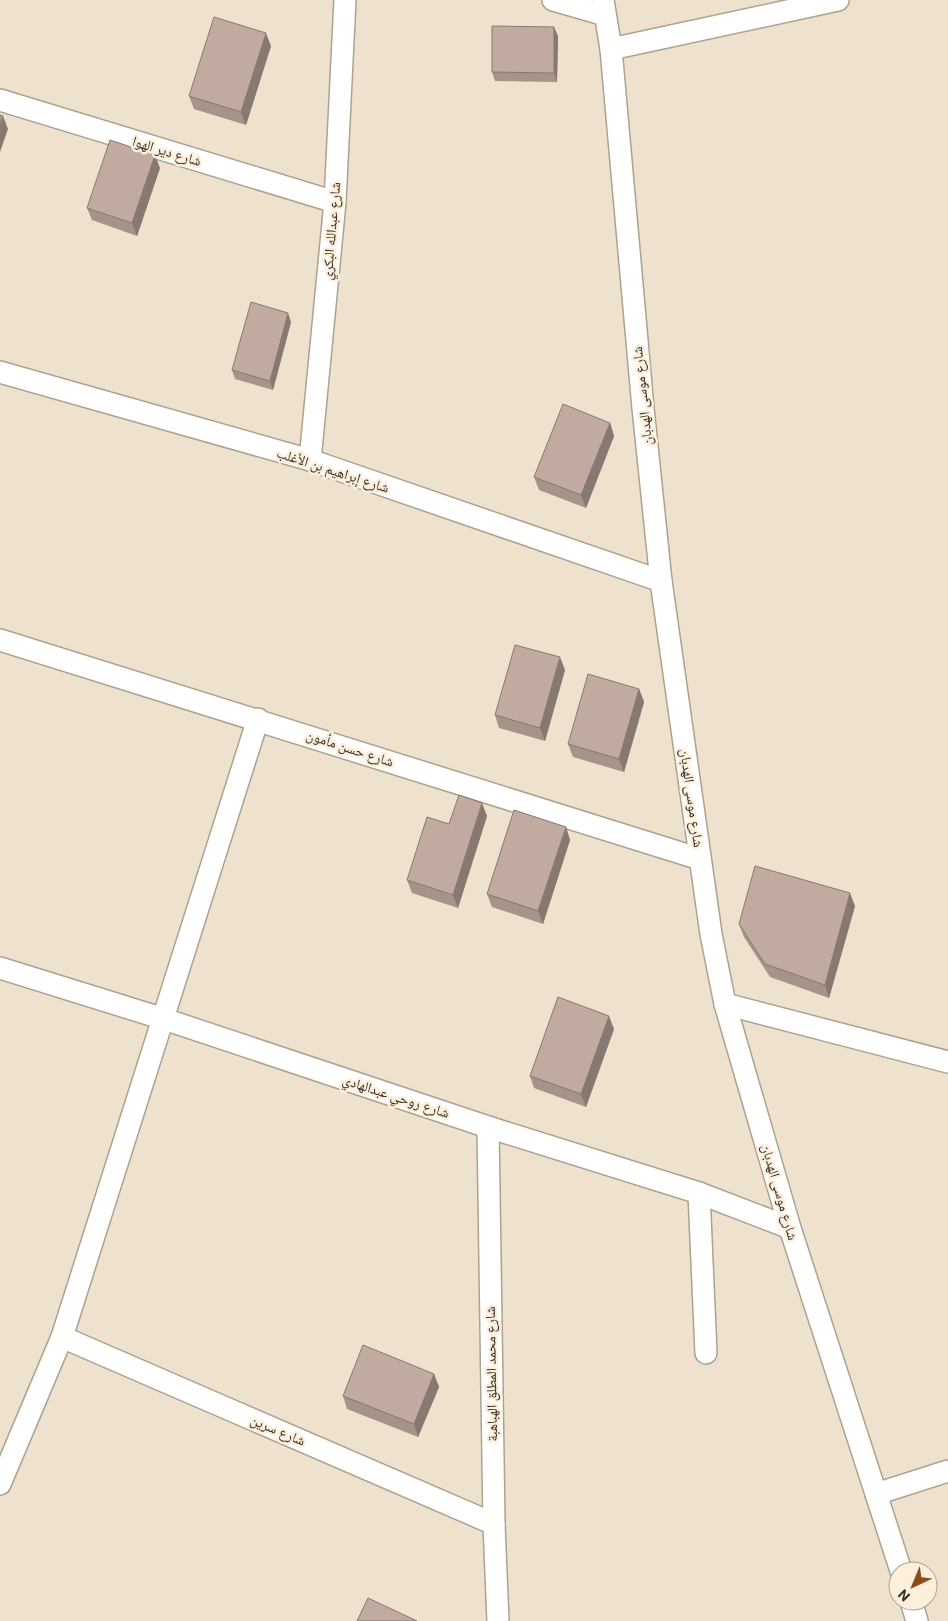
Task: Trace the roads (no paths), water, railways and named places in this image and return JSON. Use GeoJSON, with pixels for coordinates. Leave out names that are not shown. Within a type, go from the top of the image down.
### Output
{"type":"FeatureCollection","features":[{"type":"Feature","properties":{"kind":"street","name":"شارع عبدالله البكري"},"geometry":{"type":"LineString","coordinates":[[310,460],[335,202],[345,0]]}},
{"type":"Feature","properties":{"kind":"street"},"geometry":{"type":"LineString","coordinates":[[553,0],[604,8]]}},
{"type":"Feature","properties":{"kind":"street"},"geometry":{"type":"LineString","coordinates":[[748,19],[762,0]]}},
{"type":"Feature","properties":{"kind":"street"},"geometry":{"type":"LineString","coordinates":[[611,49],[838,0]]}},
{"type":"Feature","properties":{"kind":"street","name":"شارع موسى الهدبان"},"geometry":{"type":"LineString","coordinates":[[604,8],[611,49],[643,408],[661,581],[700,859],[725,1004],[790,1228],[898,1561]]}},
{"type":"Feature","properties":{"kind":"street","name":"شارع دير الهوا"},"geometry":{"type":"LineString","coordinates":[[0,100],[335,202]]}},
{"type":"Feature","properties":{"kind":"street","name":"شارع إبراهيم بن الأغلب"},"geometry":{"type":"LineString","coordinates":[[0,372],[310,460],[661,581]]}},
{"type":"Feature","properties":{"kind":"street","name":"شارع حسن مأمون"},"geometry":{"type":"LineString","coordinates":[[0,640],[258,719],[700,859]]}},
{"type":"Feature","properties":{"kind":"street"},"geometry":{"type":"LineString","coordinates":[[0,1484],[62,1337],[258,719]]}},
{"type":"Feature","properties":{"kind":"street","name":"شارع روحي عبدالهادي"},"geometry":{"type":"LineString","coordinates":[[0,968],[164,1019],[488,1126],[699,1193],[790,1228]]}},
{"type":"Feature","properties":{"kind":"street"},"geometry":{"type":"LineString","coordinates":[[725,1004],[948,1062]]}},
{"type":"Feature","properties":{"kind":"street","name":"شارع محمد المطلق الهباهبة"},"geometry":{"type":"LineString","coordinates":[[488,1126],[494,1524],[498,1621]]}},
{"type":"Feature","properties":{"kind":"street"},"geometry":{"type":"LineString","coordinates":[[699,1193],[706,1353]]}},
{"type":"Feature","properties":{"kind":"street","name":"شارع سرين"},"geometry":{"type":"LineString","coordinates":[[62,1337],[494,1524]]}},
{"type":"Feature","properties":{"kind":"street"},"geometry":{"type":"LineString","coordinates":[[876,1494],[948,1471]]}}]}
